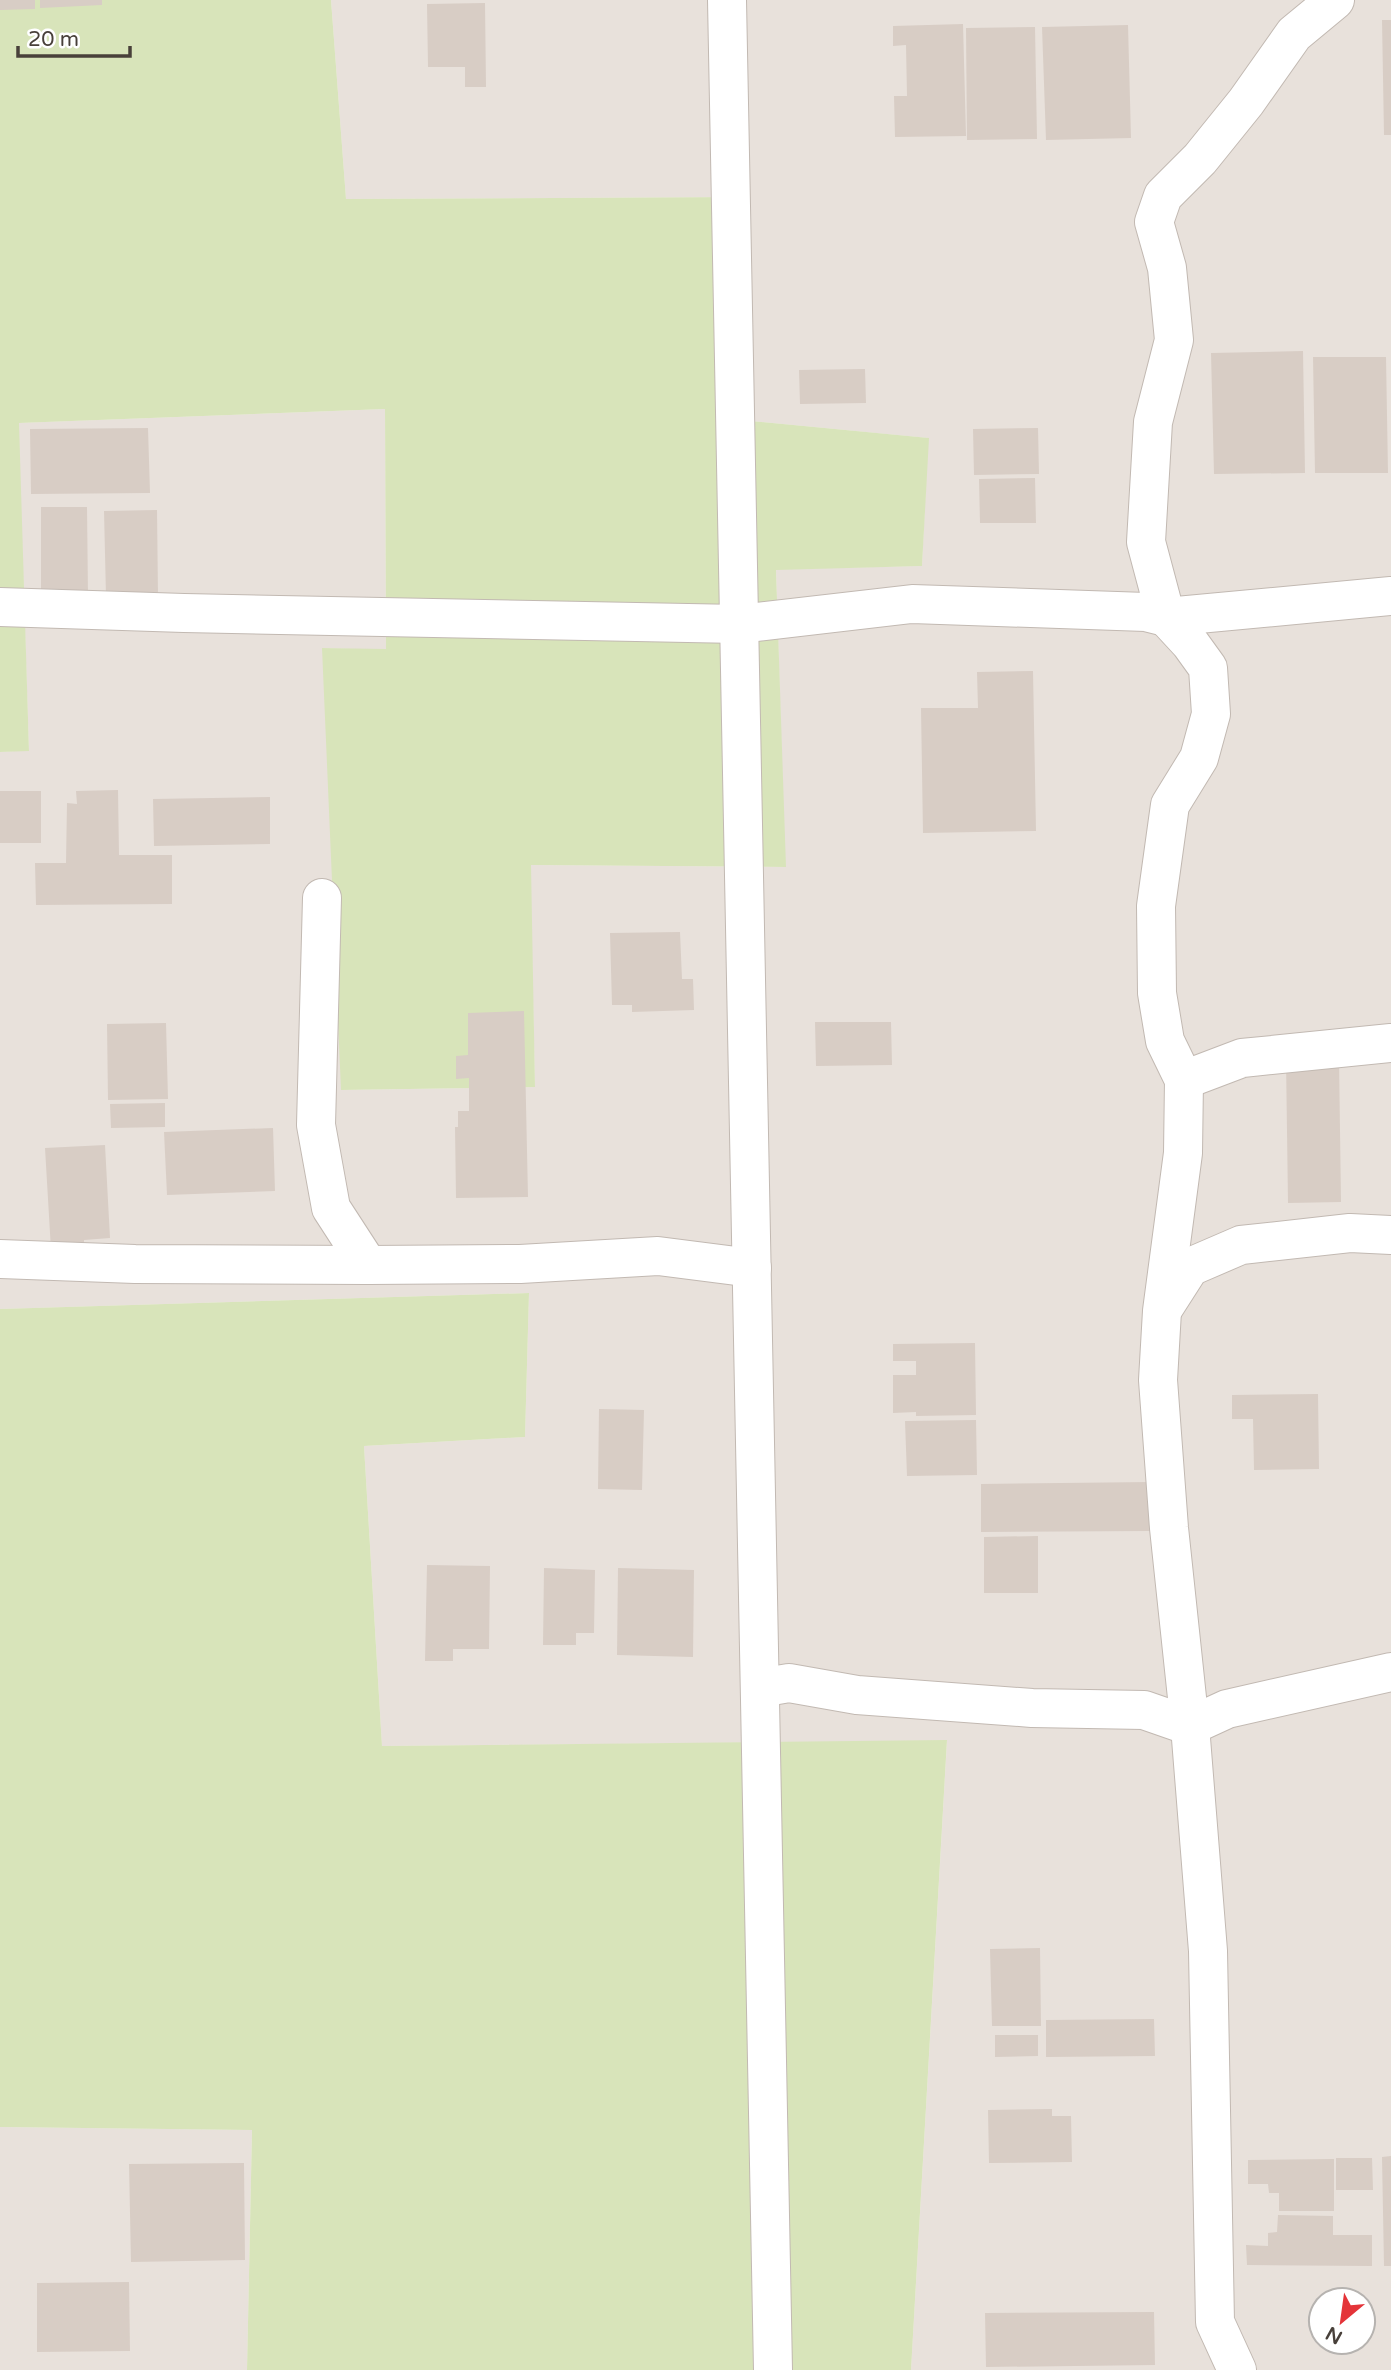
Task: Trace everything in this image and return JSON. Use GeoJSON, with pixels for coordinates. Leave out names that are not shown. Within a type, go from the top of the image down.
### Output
{"type":"FeatureCollection","features":[{"type":"Feature","properties":{"kind":"street"},"geometry":{"type":"LineString","coordinates":[[727,0],[774,2370]]}},
{"type":"Feature","properties":{"kind":"street"},"geometry":{"type":"LineString","coordinates":[[1237,2370],[1214,2322],[1208,1951],[1158,1380],[1162,1311],[1183,1153],[1184,1080],[1165,1041],[1157,993],[1156,906],[1170,805],[1199,758],[1211,714],[1208,668],[1166,617],[1146,542],[1153,422],[1174,340],[1167,268],[1154,222],[1163,196],[1200,159],[1246,102],[1294,34],[1335,0]]}},
{"type":"Feature","properties":{"kind":"street"},"geometry":{"type":"LineString","coordinates":[[0,607],[739,624],[912,604],[1146,612],[1166,617],[1391,597]]}},
{"type":"Feature","properties":{"kind":"street"},"geometry":{"type":"LineString","coordinates":[[1208,668],[1245,609]]}},
{"type":"Feature","properties":{"kind":"street"},"geometry":{"type":"LineString","coordinates":[[322,898],[316,1125],[331,1208],[368,1265]]}},
{"type":"Feature","properties":{"kind":"street"},"geometry":{"type":"LineString","coordinates":[[1184,1080],[1242,1058],[1391,1043]]}},
{"type":"Feature","properties":{"kind":"street"},"geometry":{"type":"LineString","coordinates":[[1162,1311],[1190,1267],[1241,1245],[1350,1233],[1391,1235]]}},
{"type":"Feature","properties":{"kind":"street"},"geometry":{"type":"LineString","coordinates":[[0,1259],[135,1264],[368,1265],[520,1264],[658,1256],[752,1268]]}},
{"type":"Feature","properties":{"kind":"street"},"geometry":{"type":"LineString","coordinates":[[760,1688],[789,1683],[857,1695],[1032,1708],[1144,1710],[1190,1726],[1227,1709],[1391,1672]]}},
{"type":"Feature","properties":{"kind":"shaded area"},"geometry":{"type":"Polygon","coordinates":[[[331,0],[1391,0],[1391,2370],[911,2370],[947,1741],[382,1746],[364,1446],[525,1437],[529,1293],[0,1309],[0,752],[29,750],[18,423],[385,409],[386,650],[323,648],[342,1090],[535,1087],[530,865],[785,867],[776,569],[922,566],[928,438],[740,420],[739,197],[346,199],[331,0]]]}},
{"type":"Feature","properties":{"kind":"shaded area"},"geometry":{"type":"Polygon","coordinates":[[[0,2127],[252,2130],[247,2370],[0,2370],[0,2127]]]}},
{"type":"Feature","properties":{"kind":"green space"},"geometry":{"type":"Polygon","coordinates":[[[0,0],[331,0],[346,199],[740,197],[740,420],[929,438],[922,566],[776,570],[786,867],[531,865],[535,1087],[341,1090],[322,648],[386,649],[385,409],[19,423],[29,751],[0,752],[0,0]]]}},
{"type":"Feature","properties":{"kind":"green space"},"geometry":{"type":"Polygon","coordinates":[[[529,1293],[525,1437],[364,1446],[382,1746],[947,1740],[911,2370],[247,2370],[252,2130],[0,2127],[0,1309],[529,1293]]]}},
{"type":"Feature","properties":{"kind":"building"},"geometry":{"type":"Polygon","coordinates":[[[0,0],[35,0],[35,9],[0,10],[0,0]]]}},
{"type":"Feature","properties":{"kind":"building"},"geometry":{"type":"Polygon","coordinates":[[[40,0],[102,0],[102,5],[40,8],[40,0]]]}},
{"type":"Feature","properties":{"kind":"building"},"geometry":{"type":"Polygon","coordinates":[[[485,3],[486,87],[465,87],[465,67],[428,67],[427,4],[485,3]]]}},
{"type":"Feature","properties":{"kind":"building"},"geometry":{"type":"Polygon","coordinates":[[[1382,20],[1391,20],[1391,135],[1384,135],[1382,20]]]}},
{"type":"Feature","properties":{"kind":"building"},"geometry":{"type":"Polygon","coordinates":[[[963,24],[966,136],[895,137],[894,96],[907,96],[906,45],[893,46],[893,26],[963,24]]]}},
{"type":"Feature","properties":{"kind":"building"},"geometry":{"type":"Polygon","coordinates":[[[1128,25],[1131,138],[1046,140],[1042,27],[1128,25]]]}},
{"type":"Feature","properties":{"kind":"building"},"geometry":{"type":"Polygon","coordinates":[[[1035,27],[1037,139],[967,140],[966,28],[1035,27]]]}},
{"type":"Feature","properties":{"kind":"building"},"geometry":{"type":"Polygon","coordinates":[[[1303,351],[1305,473],[1214,474],[1211,353],[1303,351]]]}},
{"type":"Feature","properties":{"kind":"building"},"geometry":{"type":"Polygon","coordinates":[[[1313,357],[1386,357],[1388,473],[1315,473],[1313,357]]]}},
{"type":"Feature","properties":{"kind":"building"},"geometry":{"type":"Polygon","coordinates":[[[865,369],[866,403],[800,404],[799,370],[865,369]]]}},
{"type":"Feature","properties":{"kind":"building"},"geometry":{"type":"Polygon","coordinates":[[[148,428],[150,493],[31,494],[30,429],[148,428]]]}},
{"type":"Feature","properties":{"kind":"building"},"geometry":{"type":"Polygon","coordinates":[[[1038,428],[1039,474],[974,475],[973,429],[1038,428]]]}},
{"type":"Feature","properties":{"kind":"building"},"geometry":{"type":"Polygon","coordinates":[[[1035,478],[1036,523],[980,523],[979,479],[1035,478]]]}},
{"type":"Feature","properties":{"kind":"building"},"geometry":{"type":"Polygon","coordinates":[[[41,507],[87,507],[88,595],[41,595],[41,507]]]}},
{"type":"Feature","properties":{"kind":"building"},"geometry":{"type":"Polygon","coordinates":[[[157,510],[158,596],[106,596],[104,511],[157,510]]]}},
{"type":"Feature","properties":{"kind":"building"},"geometry":{"type":"Polygon","coordinates":[[[1033,671],[1036,831],[923,833],[921,708],[978,708],[977,672],[1033,671]]]}},
{"type":"Feature","properties":{"kind":"building"},"geometry":{"type":"Polygon","coordinates":[[[118,790],[119,855],[172,855],[172,904],[36,905],[35,863],[66,863],[67,803],[77,804],[76,791],[118,790]]]}},
{"type":"Feature","properties":{"kind":"building"},"geometry":{"type":"Polygon","coordinates":[[[0,791],[41,791],[41,843],[0,843],[0,791]]]}},
{"type":"Feature","properties":{"kind":"building"},"geometry":{"type":"Polygon","coordinates":[[[270,797],[270,844],[154,846],[153,799],[270,797]]]}},
{"type":"Feature","properties":{"kind":"building"},"geometry":{"type":"Polygon","coordinates":[[[680,932],[682,979],[693,979],[694,1010],[632,1012],[632,1005],[612,1005],[610,933],[680,932]]]}},
{"type":"Feature","properties":{"kind":"building"},"geometry":{"type":"Polygon","coordinates":[[[524,1011],[528,1197],[456,1198],[455,1127],[458,1127],[458,1111],[469,1111],[469,1078],[456,1079],[456,1056],[468,1055],[468,1013],[524,1011]]]}},
{"type":"Feature","properties":{"kind":"building"},"geometry":{"type":"Polygon","coordinates":[[[815,1022],[891,1022],[892,1065],[816,1066],[815,1022]]]}},
{"type":"Feature","properties":{"kind":"building"},"geometry":{"type":"Polygon","coordinates":[[[166,1023],[168,1099],[108,1100],[107,1024],[166,1023]]]}},
{"type":"Feature","properties":{"kind":"building"},"geometry":{"type":"Polygon","coordinates":[[[1286,1059],[1339,1059],[1341,1202],[1288,1203],[1286,1059]]]}},
{"type":"Feature","properties":{"kind":"building"},"geometry":{"type":"Polygon","coordinates":[[[165,1103],[165,1127],[111,1128],[110,1104],[165,1103]]]}},
{"type":"Feature","properties":{"kind":"building"},"geometry":{"type":"Polygon","coordinates":[[[273,1128],[275,1191],[167,1195],[164,1132],[273,1128]]]}},
{"type":"Feature","properties":{"kind":"building"},"geometry":{"type":"Polygon","coordinates":[[[105,1145],[110,1238],[84,1240],[84,1248],[51,1250],[45,1148],[105,1145]]]}},
{"type":"Feature","properties":{"kind":"building"},"geometry":{"type":"Polygon","coordinates":[[[975,1343],[976,1415],[916,1416],[916,1412],[893,1413],[893,1375],[916,1375],[916,1361],[893,1361],[893,1344],[975,1343]]]}},
{"type":"Feature","properties":{"kind":"building"},"geometry":{"type":"Polygon","coordinates":[[[1318,1394],[1319,1469],[1254,1470],[1253,1419],[1232,1419],[1232,1395],[1318,1394]]]}},
{"type":"Feature","properties":{"kind":"building"},"geometry":{"type":"Polygon","coordinates":[[[599,1409],[644,1410],[642,1490],[598,1489],[599,1409]]]}},
{"type":"Feature","properties":{"kind":"building"},"geometry":{"type":"Polygon","coordinates":[[[976,1420],[977,1475],[907,1476],[905,1421],[976,1420]]]}},
{"type":"Feature","properties":{"kind":"building"},"geometry":{"type":"Polygon","coordinates":[[[1151,1482],[1151,1531],[981,1532],[981,1484],[1151,1482]]]}},
{"type":"Feature","properties":{"kind":"building"},"geometry":{"type":"Polygon","coordinates":[[[1038,1536],[1038,1593],[984,1593],[984,1537],[1038,1536]]]}},
{"type":"Feature","properties":{"kind":"building"},"geometry":{"type":"Polygon","coordinates":[[[427,1565],[490,1566],[489,1649],[453,1649],[453,1661],[425,1661],[427,1565]]]}},
{"type":"Feature","properties":{"kind":"building"},"geometry":{"type":"Polygon","coordinates":[[[544,1568],[595,1570],[594,1633],[576,1633],[576,1645],[543,1645],[544,1568]]]}},
{"type":"Feature","properties":{"kind":"building"},"geometry":{"type":"Polygon","coordinates":[[[618,1568],[694,1570],[693,1657],[617,1655],[618,1568]]]}},
{"type":"Feature","properties":{"kind":"building"},"geometry":{"type":"Polygon","coordinates":[[[1040,1948],[1041,2026],[992,2026],[990,1949],[1040,1948]]]}},
{"type":"Feature","properties":{"kind":"building"},"geometry":{"type":"Polygon","coordinates":[[[1154,2019],[1155,2056],[1046,2057],[1046,2020],[1154,2019]]]}},
{"type":"Feature","properties":{"kind":"building"},"geometry":{"type":"Polygon","coordinates":[[[995,2035],[1038,2035],[1038,2056],[995,2057],[995,2035]]]}},
{"type":"Feature","properties":{"kind":"building"},"geometry":{"type":"Polygon","coordinates":[[[1052,2109],[1052,2116],[1071,2116],[1072,2162],[989,2163],[988,2110],[1052,2109]]]}},
{"type":"Feature","properties":{"kind":"building"},"geometry":{"type":"Polygon","coordinates":[[[1391,2156],[1391,2266],[1384,2266],[1382,2157],[1391,2156]]]}},
{"type":"Feature","properties":{"kind":"building"},"geometry":{"type":"Polygon","coordinates":[[[1336,2158],[1372,2158],[1373,2190],[1336,2190],[1336,2158]]]}},
{"type":"Feature","properties":{"kind":"building"},"geometry":{"type":"Polygon","coordinates":[[[1334,2159],[1334,2211],[1279,2211],[1279,2193],[1269,2193],[1268,2184],[1248,2184],[1248,2160],[1334,2159]]]}},
{"type":"Feature","properties":{"kind":"building"},"geometry":{"type":"Polygon","coordinates":[[[244,2163],[245,2260],[131,2262],[129,2164],[244,2163]]]}},
{"type":"Feature","properties":{"kind":"building"},"geometry":{"type":"Polygon","coordinates":[[[1278,2215],[1333,2216],[1333,2235],[1372,2235],[1372,2266],[1247,2265],[1246,2245],[1268,2246],[1268,2233],[1277,2232],[1278,2215]]]}},
{"type":"Feature","properties":{"kind":"building"},"geometry":{"type":"Polygon","coordinates":[[[129,2282],[130,2351],[37,2352],[37,2283],[129,2282]]]}},
{"type":"Feature","properties":{"kind":"building"},"geometry":{"type":"Polygon","coordinates":[[[1154,2312],[1155,2365],[986,2367],[985,2313],[1154,2312]]]}}]}
